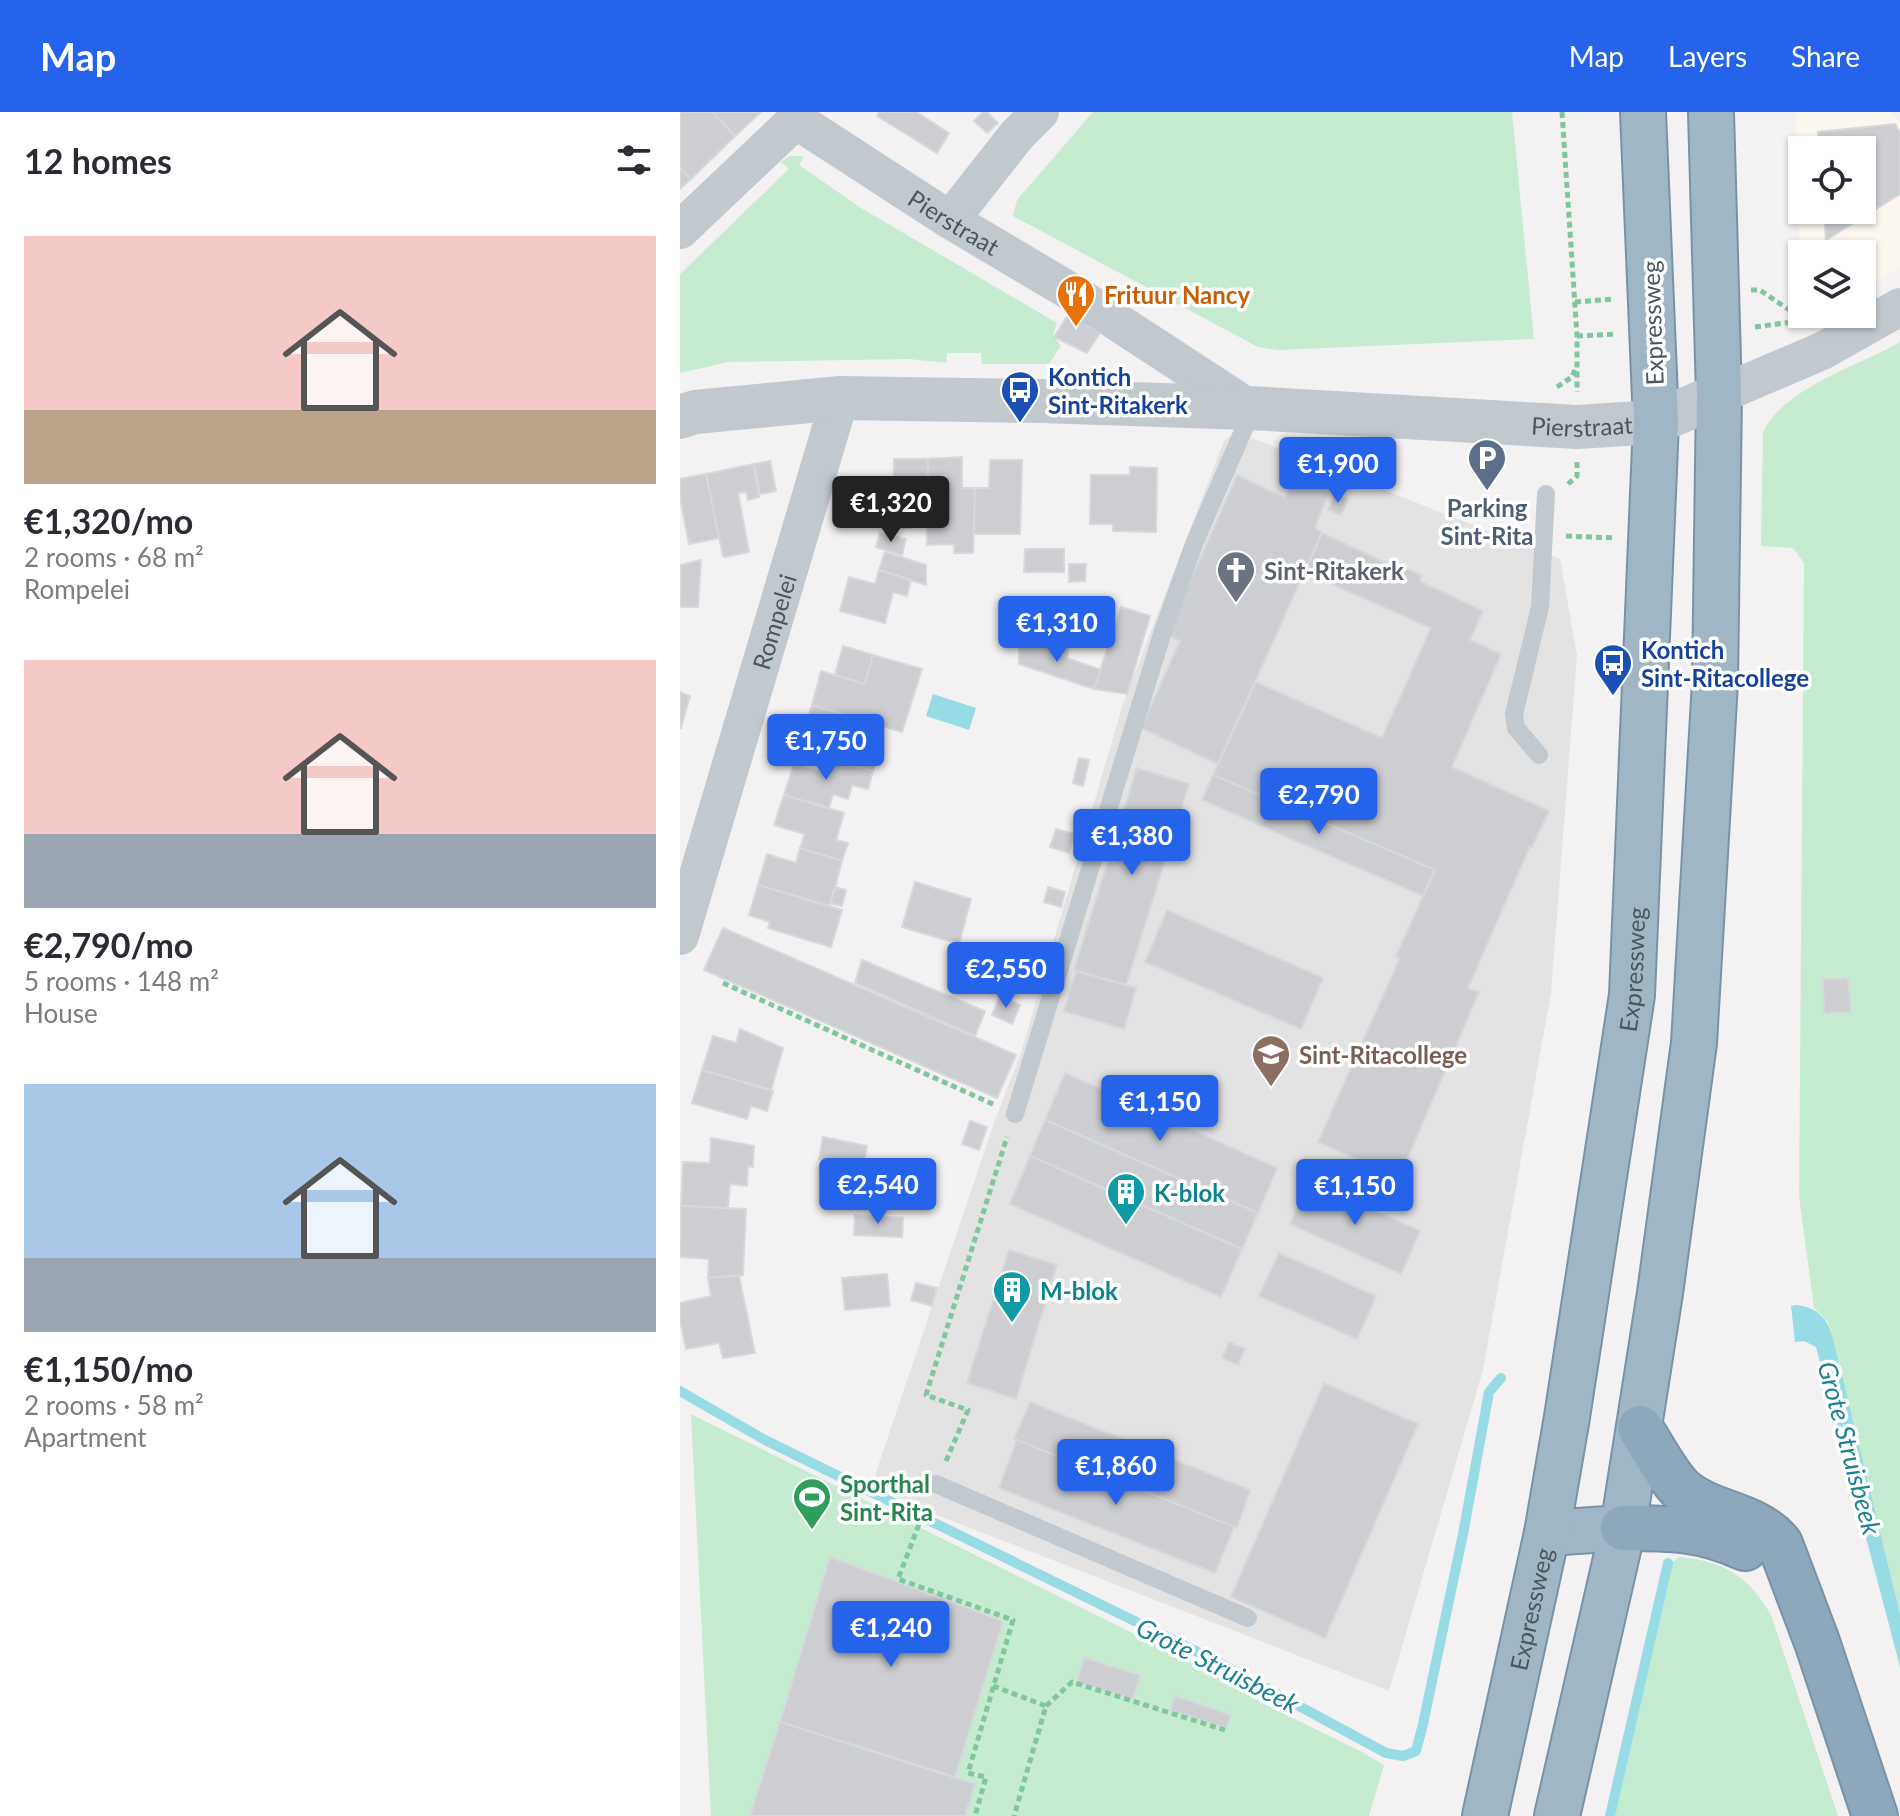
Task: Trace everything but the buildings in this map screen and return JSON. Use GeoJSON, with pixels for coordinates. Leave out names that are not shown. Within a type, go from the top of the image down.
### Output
{"type":"FeatureCollection","features":[{"type":"Feature","properties":{"kind":"highway","name":"Expressweg"},"geometry":{"type":"LineString","coordinates":[[1485,1816],[1547,1533],[1632,995],[1656,422],[1643,112]]}},
{"type":"Feature","properties":{"kind":"highway"},"geometry":{"type":"LineString","coordinates":[[1557,1816],[1623,1528],[1694,1043],[1715,682],[1719,395],[1711,112]]}},
{"type":"Feature","properties":{"kind":"highway"},"geometry":{"type":"LineString","coordinates":[[1640,1428],[1683,1491],[1755,1524],[1774,1537],[1785,1553],[1875,1816]]}},
{"type":"Feature","properties":{"kind":"highway"},"geometry":{"type":"LineString","coordinates":[[1547,1533],[1623,1528],[1681,1529],[1720,1537],[1748,1549],[1773,1565],[1799,1592]]}},
{"type":"Feature","properties":{"kind":"street"},"geometry":{"type":"LineString","coordinates":[[950,220],[1017,135],[1040,112]]}},
{"type":"Feature","properties":{"kind":"street","name":"Pierstraat"},"geometry":{"type":"LineString","coordinates":[[680,230],[796,120],[1251,408]]}},
{"type":"Feature","properties":{"kind":"street"},"geometry":{"type":"LineString","coordinates":[[1719,395],[1818,353],[1900,307]]}},
{"type":"Feature","properties":{"kind":"street","name":"Pierstraat"},"geometry":{"type":"LineString","coordinates":[[680,417],[695,412],[840,398],[1251,408],[1560,427],[1656,422],[1719,395]]}},
{"type":"Feature","properties":{"kind":"street","name":"Rompelei"},"geometry":{"type":"LineString","coordinates":[[680,936],[840,398]]}},
{"type":"Feature","properties":{"kind":"lane"},"geometry":{"type":"LineString","coordinates":[[1015,1114],[1163,631],[1194,544],[1251,408]]}},
{"type":"Feature","properties":{"kind":"lane"},"geometry":{"type":"LineString","coordinates":[[1539,755],[1516,728],[1514,714],[1540,607],[1546,494]]}},
{"type":"Feature","properties":{"kind":"lane"},"geometry":{"type":"LineString","coordinates":[[936,1484],[1248,1618]]}},
{"type":"Feature","properties":{"kind":"path"},"geometry":{"type":"LineString","coordinates":[[1562,112],[1577,365]]}},
{"type":"Feature","properties":{"kind":"path"},"geometry":{"type":"LineString","coordinates":[[723,983],[1015,1114],[926,1395],[968,1410],[898,1579],[1013,1620],[968,1773],[986,1777],[975,1816]]}},
{"type":"Feature","properties":{"kind":"path"},"geometry":{"type":"LineString","coordinates":[[1014,1816],[1046,1706],[1072,1682],[1225,1730]]}},
{"type":"Feature","properties":{"kind":"path"},"geometry":{"type":"LineString","coordinates":[[993,1686],[1046,1706]]}},
{"type":"Feature","properties":{"kind":"shaded area"},"geometry":{"type":"Polygon","coordinates":[[[1796,112],[1892,112],[1900,121],[1900,268],[1876,282],[1876,240],[1799,240],[1799,224],[1876,224],[1876,136],[1797,136],[1796,112]]]}},
{"type":"Feature","properties":{"kind":"shaded area","name":"Sint-Ritacollege"},"geometry":{"type":"Polygon","coordinates":[[[1236,432],[1560,559],[1577,655],[1551,993],[1483,1370],[1389,1691],[924,1510],[872,1484],[995,1120],[1020,1056],[1122,707],[1224,441],[1236,432]]]}},
{"type":"Feature","properties":{"kind":"green space"},"geometry":{"type":"Polygon","coordinates":[[[1093,112],[1512,112],[1534,339],[1278,350],[1258,347],[1013,216],[1017,200],[1093,112]]]}},
{"type":"Feature","properties":{"kind":"green space"},"geometry":{"type":"Polygon","coordinates":[[[790,156],[804,156],[799,165],[861,208],[1057,323],[1053,335],[1061,346],[1049,364],[982,364],[981,353],[947,353],[946,363],[909,359],[728,362],[680,373],[680,274],[789,169],[781,162],[790,156]]]}},
{"type":"Feature","properties":{"kind":"green space"},"geometry":{"type":"Polygon","coordinates":[[[1900,342],[1900,1614],[1833,1338],[1828,1322],[1814,1308],[1799,1196],[1804,563],[1793,548],[1761,546],[1763,432],[1773,416],[1805,391],[1900,342]]]}},
{"type":"Feature","properties":{"kind":"green space","name":"Sporthal Sint-Rita"},"geometry":{"type":"Polygon","coordinates":[[[691,1414],[1209,1671],[1264,1704],[1384,1765],[1369,1816],[711,1816],[691,1414]]]}},
{"type":"Feature","properties":{"kind":"green space"},"geometry":{"type":"Polygon","coordinates":[[[1679,1557],[1709,1562],[1733,1573],[1753,1590],[1771,1615],[1838,1816],[1615,1816],[1673,1562],[1679,1557]]]}},
{"type":"Feature","properties":{"kind":"water"},"geometry":{"type":"Polygon","coordinates":[[[933,694],[976,708],[969,730],[926,716],[933,694]]]}},
{"type":"Feature","properties":{"kind":"water"},"geometry":{"type":"Polygon","coordinates":[[[1797,1305],[1821,1315],[1833,1338],[1900,1614],[1900,1667],[1816,1347],[1804,1341],[1795,1342],[1791,1306],[1797,1305]]]}},
{"type":"Feature","properties":{"kind":"waterway","name":"Grote Struisbeek"},"geometry":{"type":"LineString","coordinates":[[680,1391],[765,1440],[1208,1657],[1386,1753],[1403,1756],[1416,1751],[1463,1534],[1489,1392],[1501,1378]]}},
{"type":"Feature","properties":{"kind":"waterway"},"geometry":{"type":"LineString","coordinates":[[1610,1816],[1668,1563]]}},
{"type":"Feature","properties":{"kind":"place","name":"Frituur Nancy"},"geometry":{"type":"Point","coordinates":[1076,328]}},
{"type":"Feature","properties":{"kind":"place","name":"Kontich Sint-Ritakerk"},"geometry":{"type":"Point","coordinates":[1020,424]}},
{"type":"Feature","properties":{"kind":"place","name":"Parking Sint-Rita"},"geometry":{"type":"Point","coordinates":[1487,492]}},
{"type":"Feature","properties":{"kind":"place","name":"Sint-Ritakerk"},"geometry":{"type":"Point","coordinates":[1236,604]}},
{"type":"Feature","properties":{"kind":"place","name":"Kontich Sint-Ritacollege"},"geometry":{"type":"Point","coordinates":[1613,697]}},
{"type":"Feature","properties":{"kind":"place","name":"Sint-Ritacollege"},"geometry":{"type":"Point","coordinates":[1271,1088]}},
{"type":"Feature","properties":{"kind":"place","name":"K-blok"},"geometry":{"type":"Point","coordinates":[1126,1226]}},
{"type":"Feature","properties":{"kind":"place","name":"M-blok"},"geometry":{"type":"Point","coordinates":[1012,1324]}},
{"type":"Feature","properties":{"kind":"place","name":"Sporthal Sint-Rita"},"geometry":{"type":"Point","coordinates":[812,1531]}}]}
